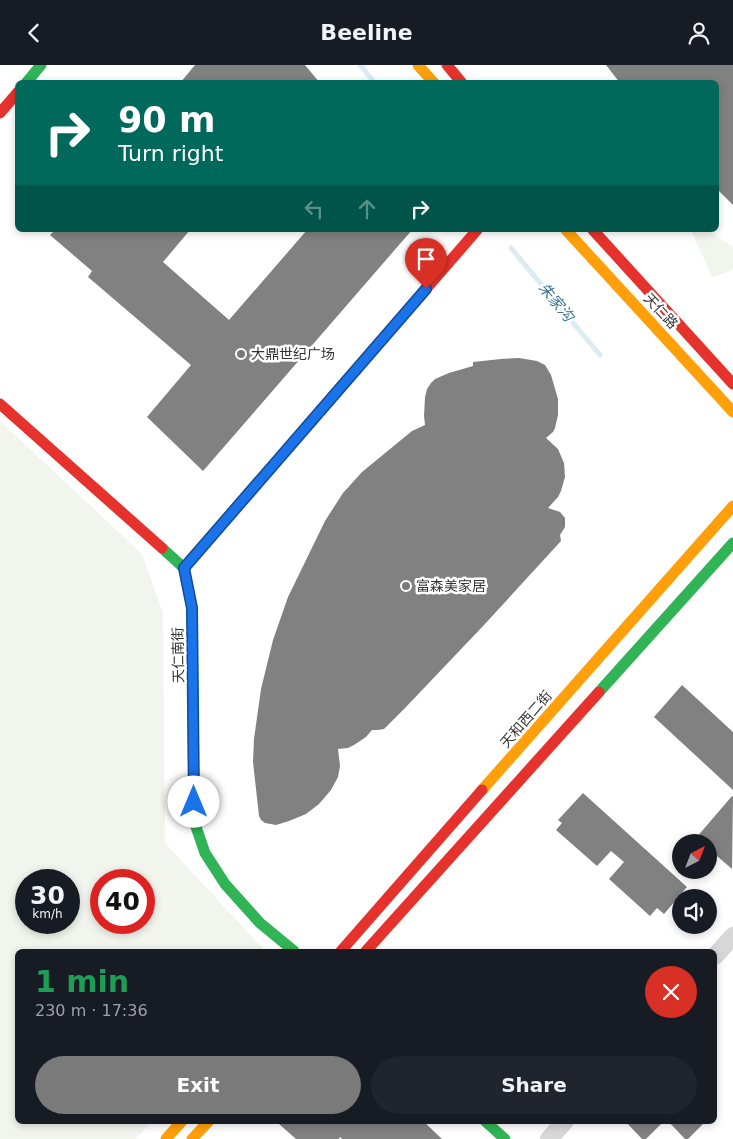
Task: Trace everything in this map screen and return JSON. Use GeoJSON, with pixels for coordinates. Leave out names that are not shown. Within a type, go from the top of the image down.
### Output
{"type":"FeatureCollection","features":[{"type":"Feature","properties":{"kind":"street"},"geometry":{"type":"LineString","coordinates":[[28,80],[40,65]]}},
{"type":"Feature","properties":{"kind":"street"},"geometry":{"type":"LineString","coordinates":[[418,65],[431,80]]}},
{"type":"Feature","properties":{"kind":"street"},"geometry":{"type":"LineString","coordinates":[[447,65],[460,80]]}},
{"type":"Feature","properties":{"kind":"street"},"geometry":{"type":"LineString","coordinates":[[0,113],[15,96]]}},
{"type":"Feature","properties":{"kind":"street"},"geometry":{"type":"LineString","coordinates":[[0,404],[184,568],[475,232]]}},
{"type":"Feature","properties":{"kind":"street","name":"天仁路"},"geometry":{"type":"LineString","coordinates":[[568,232],[733,412]]}},
{"type":"Feature","properties":{"kind":"street","name":"天仁路"},"geometry":{"type":"LineString","coordinates":[[596,232],[733,384]]}},
{"type":"Feature","properties":{"kind":"street","name":"天和西二街"},"geometry":{"type":"LineString","coordinates":[[343,949],[733,506]]}},
{"type":"Feature","properties":{"kind":"street"},"geometry":{"type":"LineString","coordinates":[[368,949],[733,543]]}},
{"type":"Feature","properties":{"kind":"street","name":"天仁南街"},"geometry":{"type":"LineString","coordinates":[[184,568],[192,608],[194,821],[205,853],[225,884],[260,923],[292,949]]}},
{"type":"Feature","properties":{"kind":"street"},"geometry":{"type":"LineString","coordinates":[[717,954],[733,936]]}},
{"type":"Feature","properties":{"kind":"street"},"geometry":{"type":"LineString","coordinates":[[166,1139],[179,1124]]}},
{"type":"Feature","properties":{"kind":"street"},"geometry":{"type":"LineString","coordinates":[[192,1139],[206,1124]]}},
{"type":"Feature","properties":{"kind":"street"},"geometry":{"type":"LineString","coordinates":[[488,1124],[505,1139]]}},
{"type":"Feature","properties":{"kind":"street"},"geometry":{"type":"LineString","coordinates":[[549,1139],[562,1124]]}},
{"type":"Feature","properties":{"kind":"shaded area"},"geometry":{"type":"Polygon","coordinates":[[[692,232],[710,232],[733,247],[733,269],[712,277],[692,232]]]}},
{"type":"Feature","properties":{"kind":"shaded area"},"geometry":{"type":"Polygon","coordinates":[[[0,421],[142,554],[163,613],[165,843],[263,949],[15,949],[15,1124],[149,1124],[136,1139],[0,1139],[0,421]]]}},
{"type":"Feature","properties":{"kind":"building"},"geometry":{"type":"Polygon","coordinates":[[[195,65],[305,65],[318,80],[182,80],[195,65]]]}},
{"type":"Feature","properties":{"kind":"building"},"geometry":{"type":"Polygon","coordinates":[[[606,65],[733,65],[733,205],[719,191],[719,80],[618,80],[606,65]]]}},
{"type":"Feature","properties":{"kind":"building","name":"大鼎世纪广场"},"geometry":{"type":"Polygon","coordinates":[[[53,232],[188,232],[163,262],[229,320],[305,232],[410,232],[203,471],[147,417],[191,365],[88,277],[92,271],[50,235],[53,232]]]}},
{"type":"Feature","properties":{"kind":"building","name":"富森美家居"},"geometry":{"type":"Polygon","coordinates":[[[519,358],[537,361],[545,365],[551,375],[558,399],[558,415],[555,428],[546,438],[558,449],[564,463],[565,477],[561,491],[548,508],[560,512],[565,518],[565,527],[560,535],[561,541],[484,625],[384,729],[372,730],[366,737],[354,745],[338,749],[340,766],[338,777],[331,790],[319,804],[306,814],[289,821],[276,825],[265,823],[259,816],[253,762],[254,739],[261,689],[273,640],[288,597],[325,521],[343,493],[362,472],[412,431],[425,425],[425,397],[427,389],[435,379],[473,366],[473,362],[519,358]]]}},
{"type":"Feature","properties":{"kind":"building"},"geometry":{"type":"Polygon","coordinates":[[[682,685],[733,732],[733,790],[654,717],[682,685]]]}},
{"type":"Feature","properties":{"kind":"building"},"geometry":{"type":"Polygon","coordinates":[[[583,793],[672,873],[672,879],[678,879],[687,887],[685,889],[672,889],[672,905],[664,914],[657,908],[650,916],[609,879],[624,862],[611,851],[597,866],[556,830],[562,823],[558,820],[583,793]]]}},
{"type":"Feature","properties":{"kind":"building"},"geometry":{"type":"Polygon","coordinates":[[[732,796],[732,869],[718,857],[718,834],[699,834],[732,796]]]}},
{"type":"Feature","properties":{"kind":"building"},"geometry":{"type":"Polygon","coordinates":[[[279,1124],[426,1124],[442,1139],[342,1139],[340,1137],[339,1139],[296,1139],[279,1124]]]}},
{"type":"Feature","properties":{"kind":"building"},"geometry":{"type":"Polygon","coordinates":[[[628,1124],[661,1124],[646,1139],[642,1139],[628,1124]]]}},
{"type":"Feature","properties":{"kind":"building"},"geometry":{"type":"Polygon","coordinates":[[[671,1124],[703,1124],[688,1139],[685,1139],[671,1124]]]}},
{"type":"Feature","properties":{"kind":"waterway","name":"朱家沟"},"geometry":{"type":"LineString","coordinates":[[360,65],[372,80]]}},
{"type":"Feature","properties":{"kind":"waterway","name":"朱家沟"},"geometry":{"type":"LineString","coordinates":[[511,248],[600,355]]}},
{"type":"Feature","properties":{"kind":"traffic: fast"},"geometry":{"type":"LineString","coordinates":[[28,80],[41,65]]}},
{"type":"Feature","properties":{"kind":"traffic: fast"},"geometry":{"type":"LineString","coordinates":[[599,692],[733,543]]}},
{"type":"Feature","properties":{"kind":"traffic: fast"},"geometry":{"type":"LineString","coordinates":[[162,548],[184,568],[192,608],[194,821],[205,853],[225,884],[260,923],[292,949]]}},
{"type":"Feature","properties":{"kind":"traffic: fast"},"geometry":{"type":"LineString","coordinates":[[488,1124],[505,1139]]}},
{"type":"Feature","properties":{"kind":"traffic: slow"},"geometry":{"type":"LineString","coordinates":[[418,65],[431,80]]}},
{"type":"Feature","properties":{"kind":"traffic: slow"},"geometry":{"type":"LineString","coordinates":[[568,232],[733,412]]}},
{"type":"Feature","properties":{"kind":"traffic: slow"},"geometry":{"type":"LineString","coordinates":[[184,568],[426,289]]}},
{"type":"Feature","properties":{"kind":"traffic: slow"},"geometry":{"type":"LineString","coordinates":[[482,790],[733,506]]}},
{"type":"Feature","properties":{"kind":"traffic: slow"},"geometry":{"type":"LineString","coordinates":[[166,1139],[179,1124]]}},
{"type":"Feature","properties":{"kind":"traffic: slow"},"geometry":{"type":"LineString","coordinates":[[192,1139],[206,1124]]}},
{"type":"Feature","properties":{"kind":"traffic: jam"},"geometry":{"type":"LineString","coordinates":[[447,65],[460,80]]}},
{"type":"Feature","properties":{"kind":"traffic: jam"},"geometry":{"type":"LineString","coordinates":[[0,113],[15,96]]}},
{"type":"Feature","properties":{"kind":"traffic: jam"},"geometry":{"type":"LineString","coordinates":[[426,289],[475,232]]}},
{"type":"Feature","properties":{"kind":"traffic: jam"},"geometry":{"type":"LineString","coordinates":[[595,232],[733,384]]}},
{"type":"Feature","properties":{"kind":"traffic: jam"},"geometry":{"type":"LineString","coordinates":[[0,404],[162,548]]}},
{"type":"Feature","properties":{"kind":"traffic: jam"},"geometry":{"type":"LineString","coordinates":[[368,949],[599,692]]}},
{"type":"Feature","properties":{"kind":"traffic: jam"},"geometry":{"type":"LineString","coordinates":[[343,949],[482,790]]}},
{"type":"Feature","properties":{"kind":"place","name":"大鼎世纪广场"},"geometry":{"type":"Point","coordinates":[241,354]}},
{"type":"Feature","properties":{"kind":"place","name":"富森美家居"},"geometry":{"type":"Point","coordinates":[406,586]}},
{"type":"Feature","properties":{"kind":"route"},"geometry":{"type":"LineString","coordinates":[[194,802],[192,608],[184,568],[426,289]]}}]}
